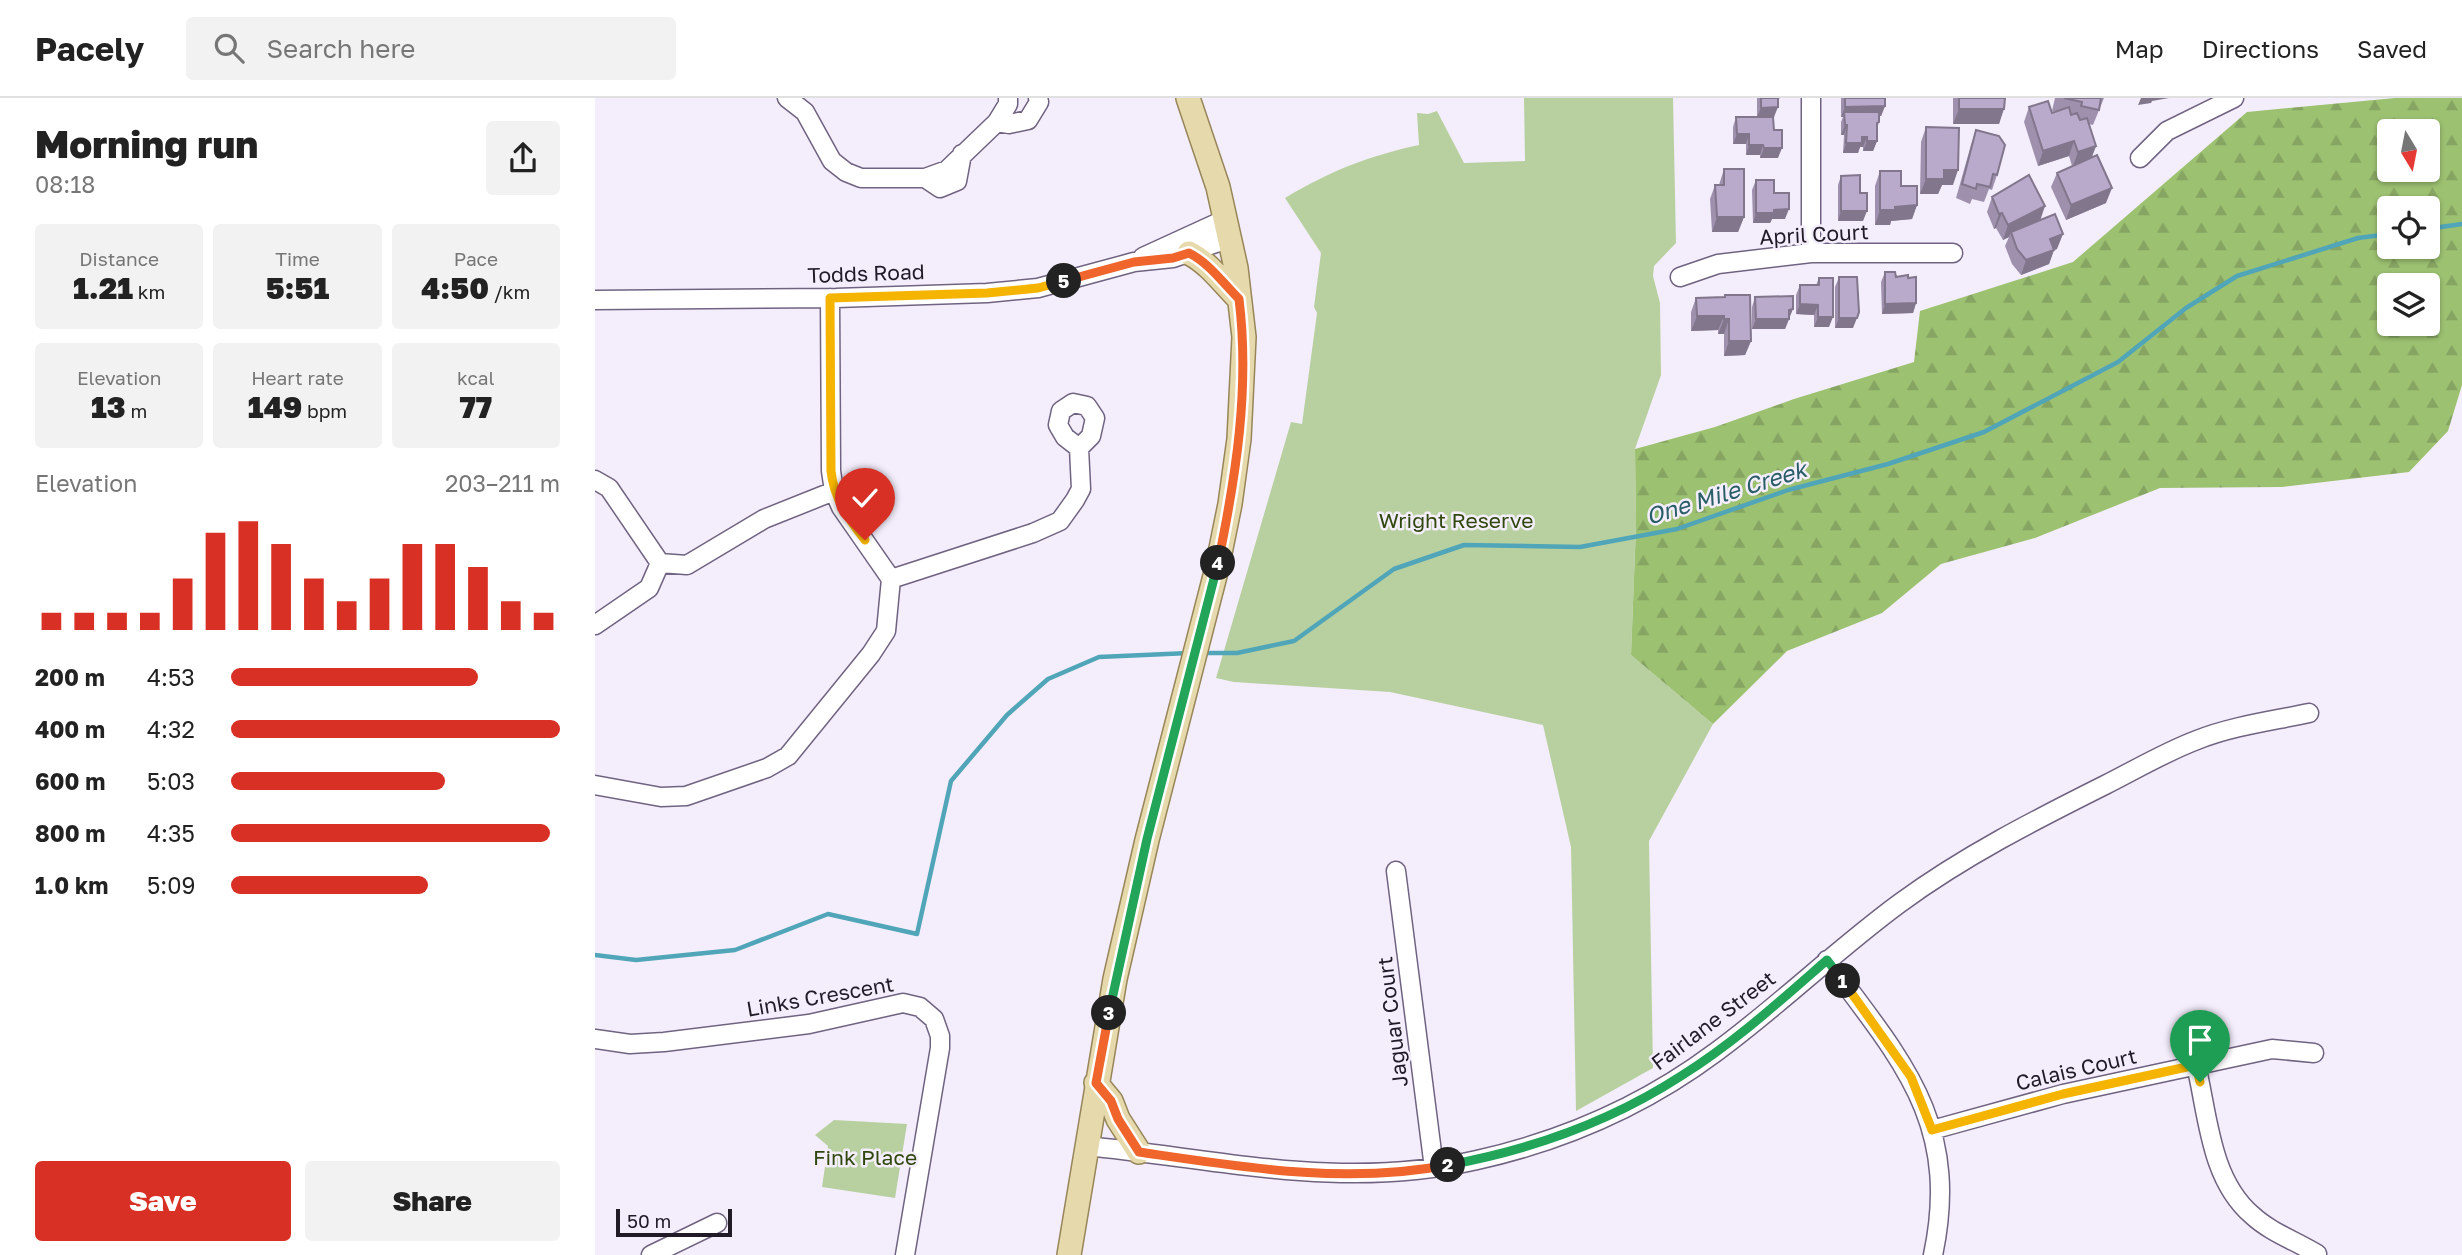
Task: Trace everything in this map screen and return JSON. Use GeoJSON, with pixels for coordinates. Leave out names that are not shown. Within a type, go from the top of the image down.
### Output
{"type":"FeatureCollection","features":[{"type":"Feature","properties":{"kind":"main road"},"geometry":{"type":"LineString","coordinates":[[1069,1255],[1096,1083],[1118,966],[1202,619],[1217,568],[1239,439],[1244,337],[1239,299],[1228,229],[1204,141],[1188,98]]}},
{"type":"Feature","properties":{"kind":"main road"},"geometry":{"type":"LineString","coordinates":[[1189,253],[1203,260],[1239,299]]}},
{"type":"Feature","properties":{"kind":"main road"},"geometry":{"type":"LineString","coordinates":[[1096,1083],[1111,1101],[1118,1119],[1139,1152]]}},
{"type":"Feature","properties":{"kind":"street"},"geometry":{"type":"LineString","coordinates":[[787,98],[804,105],[832,161],[846,173],[860,178],[925,178],[940,188],[957,181],[962,154],[997,122],[1008,104],[1008,98]]}},
{"type":"Feature","properties":{"kind":"street"},"geometry":{"type":"LineString","coordinates":[[997,122],[1009,124],[1028,120],[1039,102],[1038,98]]}},
{"type":"Feature","properties":{"kind":"street"},"geometry":{"type":"LineString","coordinates":[[1811,98],[1811,253]]}},
{"type":"Feature","properties":{"kind":"street"},"geometry":{"type":"LineString","coordinates":[[2140,158],[2167,131],[2234,98]]}},
{"type":"Feature","properties":{"kind":"street","name":"Todds Road"},"geometry":{"type":"LineString","coordinates":[[595,300],[830,298],[987,293],[1038,288],[1134,262],[1173,258],[1189,253],[1228,229]]}},
{"type":"Feature","properties":{"kind":"street","name":"Todds Road"},"geometry":{"type":"LineString","coordinates":[[1134,262],[1169,244],[1228,229]]}},
{"type":"Feature","properties":{"kind":"street","name":"April Court"},"geometry":{"type":"LineString","coordinates":[[1680,277],[1718,264],[1811,253],[1953,253]]}},
{"type":"Feature","properties":{"kind":"street"},"geometry":{"type":"LineString","coordinates":[[595,785],[661,797],[685,796],[767,768],[788,756],[871,654],[886,631],[891,579],[841,508],[834,491],[831,471],[830,298]]}},
{"type":"Feature","properties":{"kind":"street"},"geometry":{"type":"LineString","coordinates":[[891,579],[1033,533],[1060,521],[1081,489],[1079,448]]}},
{"type":"Feature","properties":{"kind":"street"},"geometry":{"type":"LineString","coordinates":[[595,480],[609,488],[660,564]]}},
{"type":"Feature","properties":{"kind":"street"},"geometry":{"type":"LineString","coordinates":[[660,564],[687,565],[764,519],[834,491]]}},
{"type":"Feature","properties":{"kind":"street"},"geometry":{"type":"LineString","coordinates":[[595,625],[649,588],[660,564]]}},
{"type":"Feature","properties":{"kind":"street","name":"Fairlane Street"},"geometry":{"type":"LineString","coordinates":[[1086,1146],[1304,1172],[1372,1173],[1434,1168],[1476,1160],[1552,1139],[1591,1124],[1650,1095],[1716,1053],[1827,960],[1903,901],[1961,863],[2042,816],[2197,740],[2309,713]]}},
{"type":"Feature","properties":{"kind":"street","name":"Jaguar Court"},"geometry":{"type":"LineString","coordinates":[[1396,871],[1434,1168]]}},
{"type":"Feature","properties":{"kind":"street"},"geometry":{"type":"LineString","coordinates":[[1827,960],[1911,1077],[1932,1130],[1941,1178],[1941,1205],[1933,1255]]}},
{"type":"Feature","properties":{"kind":"street","name":"Links Crescent"},"geometry":{"type":"LineString","coordinates":[[595,1039],[630,1044],[664,1042],[809,1024],[903,1003],[920,1007],[934,1019],[938,1027],[940,1048],[905,1255]]}},
{"type":"Feature","properties":{"kind":"street","name":"Calais Court"},"geometry":{"type":"LineString","coordinates":[[1932,1130],[2063,1094],[2273,1049],[2314,1053]]}},
{"type":"Feature","properties":{"kind":"street"},"geometry":{"type":"LineString","coordinates":[[2196,1065],[2215,1151],[2229,1189],[2252,1216],[2317,1254]]}},
{"type":"Feature","properties":{"kind":"street"},"geometry":{"type":"LineString","coordinates":[[651,1255],[717,1223]]}},
{"type":"Feature","properties":{"kind":"green space","name":"Wright Reserve"},"geometry":{"type":"Polygon","coordinates":[[[1524,98],[1673,98],[1676,243],[1654,266],[1653,276],[1660,303],[1661,375],[1635,449],[1636,526],[1631,655],[1713,724],[1649,841],[1653,1068],[1576,1111],[1571,847],[1543,725],[1390,692],[1234,682],[1216,678],[1291,422],[1302,424],[1317,313],[1314,307],[1321,253],[1285,198],[1350,166],[1419,145],[1417,113],[1437,111],[1464,163],[1525,161],[1524,98]]]}},
{"type":"Feature","properties":{"kind":"green space"},"geometry":{"type":"Polygon","coordinates":[[[2395,98],[2462,98],[2462,385],[2448,431],[2409,472],[2282,487],[2160,488],[2035,538],[1941,564],[1882,613],[1787,651],[1713,724],[1631,655],[1636,527],[1635,449],[1715,427],[1914,362],[1920,311],[2073,262],[2247,112],[2395,98]]]}},
{"type":"Feature","properties":{"kind":"green space","name":"Fink Place"},"geometry":{"type":"Polygon","coordinates":[[[834,1120],[907,1124],[895,1198],[822,1187],[828,1146],[815,1135],[834,1120]]]}},
{"type":"Feature","properties":{"kind":"building"},"geometry":{"type":"Polygon","coordinates":[[[1761,98],[1778,98],[1778,107],[1761,108],[1761,98]]]}},
{"type":"Feature","properties":{"kind":"building"},"geometry":{"type":"Polygon","coordinates":[[[1845,98],[1885,98],[1885,106],[1845,107],[1845,98]]]}},
{"type":"Feature","properties":{"kind":"building"},"geometry":{"type":"Polygon","coordinates":[[[1959,98],[2005,98],[2004,109],[1959,109],[1959,98]]]}},
{"type":"Feature","properties":{"kind":"building"},"geometry":{"type":"Polygon","coordinates":[[[2064,98],[2101,98],[2099,110],[2081,106],[2082,102],[2064,98]]]}},
{"type":"Feature","properties":{"kind":"building"},"geometry":{"type":"Polygon","coordinates":[[[2048,101],[2052,113],[2069,107],[2071,115],[2077,113],[2080,120],[2087,118],[2096,146],[2078,152],[2074,141],[2043,151],[2029,107],[2048,101]]]}},
{"type":"Feature","properties":{"kind":"building"},"geometry":{"type":"Polygon","coordinates":[[[1844,112],[1879,112],[1877,141],[1867,141],[1867,137],[1862,137],[1862,143],[1846,143],[1847,125],[1844,112]]]}},
{"type":"Feature","properties":{"kind":"building"},"geometry":{"type":"Polygon","coordinates":[[[1736,117],[1773,117],[1774,130],[1782,130],[1782,148],[1749,145],[1749,134],[1737,134],[1736,117]]]}},
{"type":"Feature","properties":{"kind":"building"},"geometry":{"type":"Polygon","coordinates":[[[1926,127],[1959,128],[1958,170],[1944,170],[1944,179],[1926,179],[1926,127]]]}},
{"type":"Feature","properties":{"kind":"building"},"geometry":{"type":"Polygon","coordinates":[[[1976,130],[1999,136],[2005,145],[1997,175],[1993,174],[1990,187],[1977,184],[1976,189],[1962,184],[1976,130]]]}},
{"type":"Feature","properties":{"kind":"building"},"geometry":{"type":"Polygon","coordinates":[[[2097,155],[2112,188],[2071,205],[2057,173],[2097,155]]]}},
{"type":"Feature","properties":{"kind":"building"},"geometry":{"type":"Polygon","coordinates":[[[1724,169],[1744,169],[1744,217],[1717,217],[1715,185],[1724,185],[1724,169]]]}},
{"type":"Feature","properties":{"kind":"building"},"geometry":{"type":"Polygon","coordinates":[[[1880,171],[1901,171],[1901,186],[1917,186],[1917,205],[1880,210],[1880,171]]]}},
{"type":"Feature","properties":{"kind":"building"},"geometry":{"type":"Polygon","coordinates":[[[1860,175],[1860,193],[1867,193],[1867,211],[1841,211],[1841,176],[1860,175]]]}},
{"type":"Feature","properties":{"kind":"building"},"geometry":{"type":"Polygon","coordinates":[[[2029,175],[2045,206],[2008,225],[2002,213],[1999,214],[1992,197],[2029,175]]]}},
{"type":"Feature","properties":{"kind":"building"},"geometry":{"type":"Polygon","coordinates":[[[1756,180],[1774,180],[1774,193],[1789,193],[1789,209],[1774,210],[1774,213],[1756,213],[1756,180]]]}},
{"type":"Feature","properties":{"kind":"building"},"geometry":{"type":"Polygon","coordinates":[[[2055,214],[2063,234],[2050,239],[2054,250],[2026,260],[2017,249],[2011,232],[2055,214]]]}},
{"type":"Feature","properties":{"kind":"building"},"geometry":{"type":"Polygon","coordinates":[[[1885,272],[1895,272],[1896,277],[1916,277],[1916,303],[1885,304],[1885,272]]]}},
{"type":"Feature","properties":{"kind":"building"},"geometry":{"type":"Polygon","coordinates":[[[1839,277],[1857,277],[1857,318],[1839,318],[1839,277]]]}},
{"type":"Feature","properties":{"kind":"building"},"geometry":{"type":"Polygon","coordinates":[[[1819,278],[1833,278],[1833,317],[1818,317],[1818,305],[1800,304],[1800,285],[1819,285],[1819,278]]]}},
{"type":"Feature","properties":{"kind":"building"},"geometry":{"type":"Polygon","coordinates":[[[1750,295],[1751,341],[1729,341],[1729,319],[1724,319],[1724,316],[1697,316],[1696,298],[1750,295]]]}},
{"type":"Feature","properties":{"kind":"building"},"geometry":{"type":"Polygon","coordinates":[[[1793,296],[1793,309],[1789,310],[1789,319],[1756,319],[1755,297],[1793,296]]]}},
{"type":"Feature","properties":{"kind":"waterway","name":"One Mile Creek"},"geometry":{"type":"LineString","coordinates":[[2440,227],[2462,224]]}},
{"type":"Feature","properties":{"kind":"waterway","name":"One Mile Creek"},"geometry":{"type":"LineString","coordinates":[[1202,653],[1237,653],[1294,641],[1394,569],[1464,545],[1580,547],[1677,529],[1788,490],[1888,464],[1984,432],[2118,362],[2186,308],[2237,276],[2358,238],[2377,236]]}},
{"type":"Feature","properties":{"kind":"waterway","name":"One Mile Creek"},"geometry":{"type":"LineString","coordinates":[[595,955],[636,960],[735,950],[828,914],[917,934],[951,781],[1007,715],[1048,679],[1099,657],[1189,653]]}},
{"type":"Feature","properties":{"kind":"route"},"geometry":{"type":"LineString","coordinates":[[865,540],[841,508],[834,491],[831,471],[830,298],[987,293],[1038,288],[1134,262],[1173,258],[1189,253],[1203,260],[1239,299],[1244,337],[1243,385],[1230,504],[1217,568],[1147,839],[1115,979],[1096,1083],[1111,1101],[1118,1119],[1139,1152],[1261,1169],[1342,1174],[1434,1168],[1515,1150],[1591,1124],[1650,1095],[1716,1053],[1827,960],[1911,1077],[1932,1130],[2026,1103],[2196,1065],[2200,1082]]}}]}
